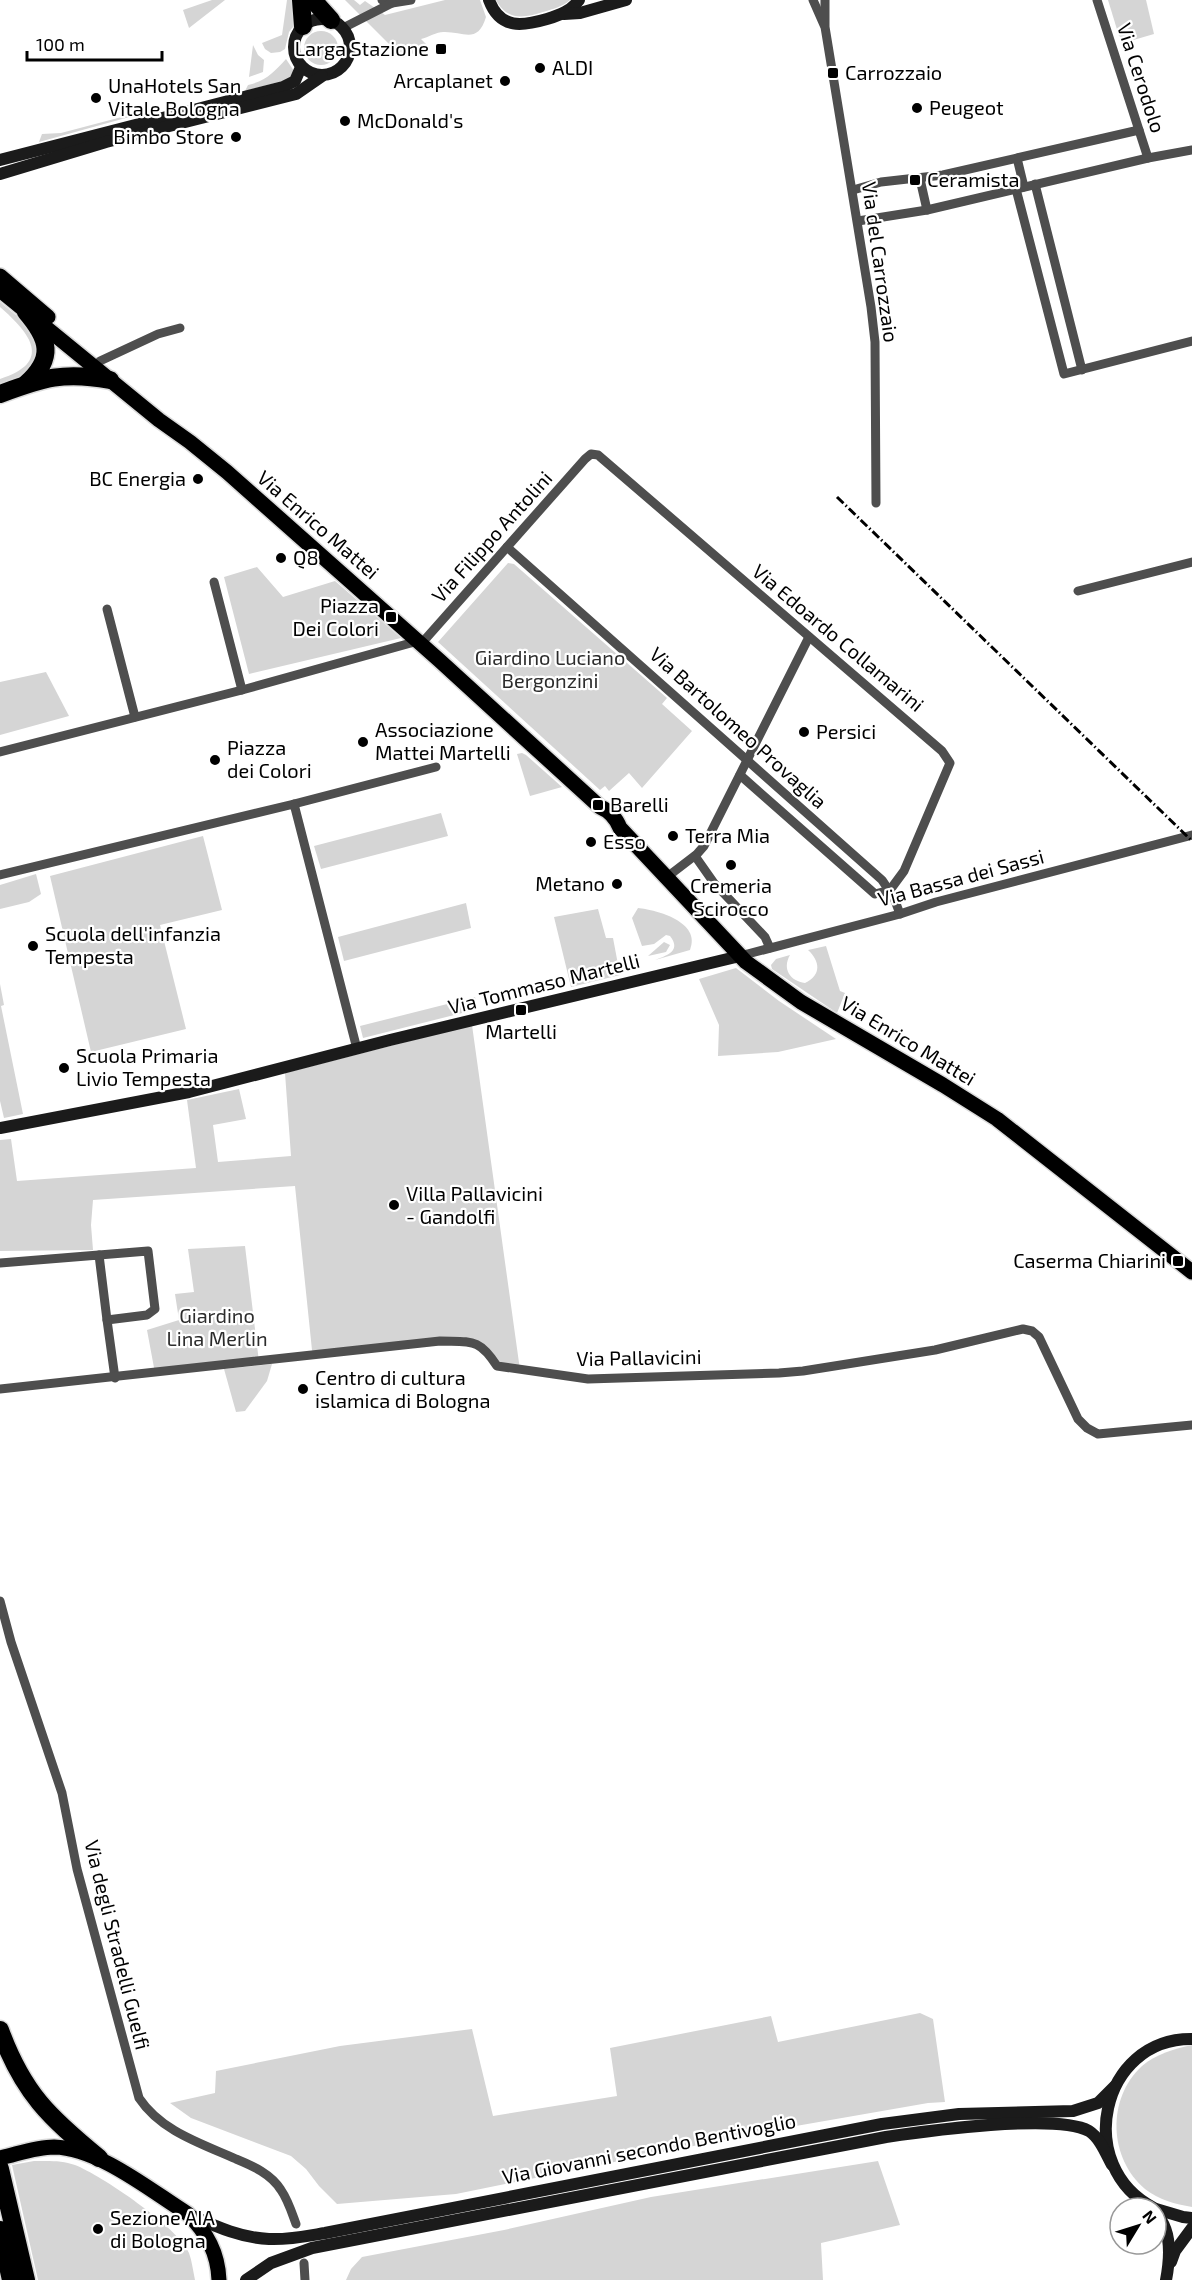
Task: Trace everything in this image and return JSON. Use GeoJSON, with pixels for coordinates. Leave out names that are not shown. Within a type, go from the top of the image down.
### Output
{"type":"FeatureCollection","features":[{"type":"Feature","properties":{"kind":"highway"},"geometry":{"type":"LineString","coordinates":[[301,0],[303,26]]}},
{"type":"Feature","properties":{"kind":"highway"},"geometry":{"type":"LineString","coordinates":[[313,0],[337,24]]}},
{"type":"Feature","properties":{"kind":"highway"},"geometry":{"type":"LineString","coordinates":[[24,385],[41,368],[46,352],[43,336],[26,312]]}},
{"type":"Feature","properties":{"kind":"highway"},"geometry":{"type":"LineString","coordinates":[[0,394],[24,385],[66,375],[110,380]]}},
{"type":"Feature","properties":{"kind":"highway"},"geometry":{"type":"LineString","coordinates":[[0,2030],[19,2074],[39,2104],[99,2158]]}},
{"type":"Feature","properties":{"kind":"highway"},"geometry":{"type":"LineString","coordinates":[[0,2169],[26,2280]]}},
{"type":"Feature","properties":{"kind":"highway"},"geometry":{"type":"LineString","coordinates":[[0,2230],[11,2280]]}},
{"type":"Feature","properties":{"kind":"main road","name":"Via Enrico Mattei"},"geometry":{"type":"LineString","coordinates":[[0,276],[164,415],[190,441],[285,523],[612,816],[620,828],[740,956],[801,1002],[997,1119],[1192,1272]]}},
{"type":"Feature","properties":{"kind":"main road","name":"Via Enrico Mattei"},"geometry":{"type":"LineString","coordinates":[[0,290],[159,420],[190,441]]}},
{"type":"Feature","properties":{"kind":"main road"},"geometry":{"type":"LineString","coordinates":[[0,2158],[53,2147],[80,2151],[99,2158],[188,2214],[211,2244],[216,2256],[219,2280]]}},
{"type":"Feature","properties":{"kind":"street"},"geometry":{"type":"LineString","coordinates":[[381,0],[392,3]]}},
{"type":"Feature","properties":{"kind":"street"},"geometry":{"type":"LineString","coordinates":[[322,76],[301,67],[295,56],[295,37],[303,26],[316,19],[337,24],[392,3],[411,0]]}},
{"type":"Feature","properties":{"kind":"street"},"geometry":{"type":"LineString","coordinates":[[489,0],[494,11],[501,18],[520,25],[563,14],[580,13],[626,0]]}},
{"type":"Feature","properties":{"kind":"street"},"geometry":{"type":"LineString","coordinates":[[563,14],[579,0]]}},
{"type":"Feature","properties":{"kind":"street","name":"Via del Carrozzaio"},"geometry":{"type":"LineString","coordinates":[[813,0],[825,27]]}},
{"type":"Feature","properties":{"kind":"street","name":"Via del Carrozzaio"},"geometry":{"type":"LineString","coordinates":[[825,0],[825,27],[858,221],[874,342],[876,503]]}},
{"type":"Feature","properties":{"kind":"street","name":"Via Cerodolo"},"geometry":{"type":"LineString","coordinates":[[1097,0],[1148,158],[1192,150]]}},
{"type":"Feature","properties":{"kind":"street"},"geometry":{"type":"LineString","coordinates":[[0,174],[106,142],[296,94],[322,76],[338,70],[347,60],[350,45],[337,24]]}},
{"type":"Feature","properties":{"kind":"street"},"geometry":{"type":"LineString","coordinates":[[0,160],[283,87],[295,81],[301,67]]}},
{"type":"Feature","properties":{"kind":"street"},"geometry":{"type":"LineString","coordinates":[[853,190],[881,182],[920,179],[1139,130]]}},
{"type":"Feature","properties":{"kind":"street"},"geometry":{"type":"LineString","coordinates":[[1017,158],[1020,188],[1038,275],[1064,374],[1192,341]]}},
{"type":"Feature","properties":{"kind":"street"},"geometry":{"type":"LineString","coordinates":[[858,221],[927,210],[1148,158]]}},
{"type":"Feature","properties":{"kind":"street"},"geometry":{"type":"LineString","coordinates":[[920,179],[927,210]]}},
{"type":"Feature","properties":{"kind":"street"},"geometry":{"type":"LineString","coordinates":[[1035,184],[1082,370]]}},
{"type":"Feature","properties":{"kind":"street"},"geometry":{"type":"LineString","coordinates":[[1038,275],[1057,271]]}},
{"type":"Feature","properties":{"kind":"street"},"geometry":{"type":"LineString","coordinates":[[100,361],[158,334],[180,328]]}},
{"type":"Feature","properties":{"kind":"street","name":"Via Filippo Antolini"},"geometry":{"type":"LineString","coordinates":[[419,643],[591,454]]}},
{"type":"Feature","properties":{"kind":"street","name":"Via Edoardo Collamarini"},"geometry":{"type":"LineString","coordinates":[[591,454],[602,459],[942,751],[950,763],[915,849],[904,871],[890,890]]}},
{"type":"Feature","properties":{"kind":"street","name":"Via Bartolomeo Provaglia"},"geometry":{"type":"LineString","coordinates":[[507,547],[882,880],[890,890],[900,914]]}},
{"type":"Feature","properties":{"kind":"street"},"geometry":{"type":"LineString","coordinates":[[1078,591],[1192,562]]}},
{"type":"Feature","properties":{"kind":"street"},"geometry":{"type":"LineString","coordinates":[[214,582],[242,690]]}},
{"type":"Feature","properties":{"kind":"street"},"geometry":{"type":"LineString","coordinates":[[107,609],[135,717]]}},
{"type":"Feature","properties":{"kind":"street"},"geometry":{"type":"LineString","coordinates":[[667,877],[695,856],[704,846],[809,637]]}},
{"type":"Feature","properties":{"kind":"street"},"geometry":{"type":"LineString","coordinates":[[0,752],[419,643]]}},
{"type":"Feature","properties":{"kind":"street"},"geometry":{"type":"LineString","coordinates":[[0,875],[436,767]]}},
{"type":"Feature","properties":{"kind":"street","name":"Via Bartolomeo Provaglia"},"geometry":{"type":"LineString","coordinates":[[740,775],[874,894],[890,890]]}},
{"type":"Feature","properties":{"kind":"street"},"geometry":{"type":"LineString","coordinates":[[294,804],[357,1049]]}},
{"type":"Feature","properties":{"kind":"street","name":"Via Bassa dei Sassi"},"geometry":{"type":"LineString","coordinates":[[740,956],[1192,835]]}},
{"type":"Feature","properties":{"kind":"street"},"geometry":{"type":"LineString","coordinates":[[695,856],[721,891],[765,937],[770,948]]}},
{"type":"Feature","properties":{"kind":"street","name":"Via Tommaso Martelli"},"geometry":{"type":"LineString","coordinates":[[0,1128],[189,1092],[740,956]]}},
{"type":"Feature","properties":{"kind":"street"},"geometry":{"type":"LineString","coordinates":[[0,1263],[148,1251],[155,1309],[147,1315],[107,1320]]}},
{"type":"Feature","properties":{"kind":"street"},"geometry":{"type":"LineString","coordinates":[[99,1255],[115,1378]]}},
{"type":"Feature","properties":{"kind":"street","name":"Via Pallavicini"},"geometry":{"type":"LineString","coordinates":[[0,1389],[440,1341],[470,1342],[485,1348],[497,1366],[588,1379],[779,1373],[935,1350],[1023,1329],[1039,1337],[1078,1419],[1087,1428],[1098,1434],[1192,1425]]}},
{"type":"Feature","properties":{"kind":"street","name":"Via degli Stradelli Guelfi"},"geometry":{"type":"LineString","coordinates":[[0,1600],[11,1642],[62,1793],[77,1869],[139,2098],[148,2111],[169,2128],[255,2167],[273,2180],[286,2198],[296,2224]]}},
{"type":"Feature","properties":{"kind":"street"},"geometry":{"type":"LineString","coordinates":[[1137,2196],[1126,2187],[1112,2165],[1106,2146],[1104,2125],[1107,2105],[1115,2086],[1127,2068],[1144,2054],[1163,2044],[1192,2039]]}},
{"type":"Feature","properties":{"kind":"street","name":"Via Giovanni secondo Bentivoglio"},"geometry":{"type":"LineString","coordinates":[[188,2214],[233,2233],[260,2239],[284,2239],[325,2233],[882,2124],[959,2114],[1073,2111],[1098,2103],[1115,2086]]}},
{"type":"Feature","properties":{"kind":"street","name":"Via Giovanni secondo Bentivoglio"},"geometry":{"type":"LineString","coordinates":[[246,2280],[271,2263],[312,2248],[914,2133],[986,2126],[1072,2125],[1096,2135],[1112,2165]]}},
{"type":"Feature","properties":{"kind":"street"},"geometry":{"type":"LineString","coordinates":[[1168,2214],[1192,2218]]}},
{"type":"Feature","properties":{"kind":"street"},"geometry":{"type":"LineString","coordinates":[[1167,2276],[1175,2251],[1192,2228]]}},
{"type":"Feature","properties":{"kind":"street"},"geometry":{"type":"LineString","coordinates":[[1167,2276],[1168,2238]]}},
{"type":"Feature","properties":{"kind":"street"},"geometry":{"type":"LineString","coordinates":[[304,2263],[305,2280]]}},
{"type":"Feature","properties":{"kind":"green space"},"geometry":{"type":"Polygon","coordinates":[[[212,0],[225,0],[189,28],[183,10],[212,0]]]}},
{"type":"Feature","properties":{"kind":"green space"},"geometry":{"type":"Polygon","coordinates":[[[287,0],[296,0],[296,23],[289,32],[285,49],[271,53],[262,43],[282,35],[287,0]]]}},
{"type":"Feature","properties":{"kind":"green space"},"geometry":{"type":"Polygon","coordinates":[[[345,0],[354,0],[360,5],[365,1],[385,15],[445,0],[480,0],[486,17],[483,25],[475,34],[436,33],[421,39],[426,44],[403,58],[345,0]]]}},
{"type":"Feature","properties":{"kind":"green space"},"geometry":{"type":"Polygon","coordinates":[[[496,0],[570,0],[554,9],[516,16],[505,12],[496,0]]]}},
{"type":"Feature","properties":{"kind":"green space"},"geometry":{"type":"Polygon","coordinates":[[[1108,0],[1146,0],[1154,34],[1130,41],[1119,36],[1108,0]]]}},
{"type":"Feature","properties":{"kind":"green space"},"geometry":{"type":"Polygon","coordinates":[[[321,31],[333,36],[338,48],[333,60],[321,65],[309,60],[304,48],[309,36],[321,31]]]}},
{"type":"Feature","properties":{"kind":"green space"},"geometry":{"type":"Polygon","coordinates":[[[253,45],[258,55],[264,60],[263,72],[249,77],[253,45]]]}},
{"type":"Feature","properties":{"kind":"green space"},"geometry":{"type":"Polygon","coordinates":[[[286,59],[294,71],[290,79],[245,91],[248,85],[265,78],[286,59]]]}},
{"type":"Feature","properties":{"kind":"green space"},"geometry":{"type":"Polygon","coordinates":[[[133,114],[133,116],[39,142],[42,134],[61,133],[133,114]]]}},
{"type":"Feature","properties":{"kind":"green space"},"geometry":{"type":"Polygon","coordinates":[[[0,302],[29,326],[41,344],[29,375],[0,388],[0,379],[27,364],[32,347],[21,327],[0,307],[0,302]]]}},
{"type":"Feature","properties":{"kind":"green space","name":"Giardino Luciano Bergonzini"},"geometry":{"type":"Polygon","coordinates":[[[508,563],[514,564],[667,698],[662,704],[692,731],[642,788],[629,773],[609,791],[605,786],[600,790],[438,642],[508,563]]]}},
{"type":"Feature","properties":{"kind":"green space"},"geometry":{"type":"Polygon","coordinates":[[[257,567],[283,597],[335,581],[401,638],[249,674],[224,577],[257,567]]]}},
{"type":"Feature","properties":{"kind":"green space"},"geometry":{"type":"Polygon","coordinates":[[[46,672],[69,716],[0,735],[0,682],[46,672]]]}},
{"type":"Feature","properties":{"kind":"green space"},"geometry":{"type":"Polygon","coordinates":[[[522,753],[562,787],[530,796],[517,754],[522,753]]]}},
{"type":"Feature","properties":{"kind":"green space"},"geometry":{"type":"Polygon","coordinates":[[[441,813],[448,836],[321,869],[314,846],[441,813]]]}},
{"type":"Feature","properties":{"kind":"green space"},"geometry":{"type":"Polygon","coordinates":[[[203,836],[222,910],[160,925],[186,1029],[91,1052],[50,876],[203,836]]]}},
{"type":"Feature","properties":{"kind":"green space"},"geometry":{"type":"Polygon","coordinates":[[[36,874],[41,894],[29,902],[0,909],[0,885],[36,874]]]}},
{"type":"Feature","properties":{"kind":"green space"},"geometry":{"type":"Polygon","coordinates":[[[466,903],[471,928],[344,961],[338,937],[466,903]]]}},
{"type":"Feature","properties":{"kind":"green space"},"geometry":{"type":"Polygon","coordinates":[[[638,908],[656,911],[684,925],[690,932],[692,940],[690,950],[655,960],[672,951],[673,941],[670,936],[666,935],[654,944],[642,946],[632,918],[638,908]]]}},
{"type":"Feature","properties":{"kind":"green space"},"geometry":{"type":"Polygon","coordinates":[[[598,909],[606,938],[613,938],[620,975],[571,987],[554,917],[598,909]]]}},
{"type":"Feature","properties":{"kind":"green space"},"geometry":{"type":"Polygon","coordinates":[[[664,942],[670,945],[666,952],[648,956],[664,942]]]}},
{"type":"Feature","properties":{"kind":"green space"},"geometry":{"type":"Polygon","coordinates":[[[826,946],[840,991],[845,993],[837,1013],[772,969],[771,965],[776,959],[790,955],[787,965],[789,973],[795,980],[805,983],[811,980],[817,972],[817,963],[808,950],[826,946]]]}},
{"type":"Feature","properties":{"kind":"green space"},"geometry":{"type":"Polygon","coordinates":[[[736,968],[779,1001],[836,1039],[778,1052],[718,1056],[719,1025],[699,979],[736,968]]]}},
{"type":"Feature","properties":{"kind":"green space"},"geometry":{"type":"Polygon","coordinates":[[[0,984],[4,1005],[1,1006],[23,1114],[4,1118],[0,1101],[0,984]]]}},
{"type":"Feature","properties":{"kind":"green space"},"geometry":{"type":"Polygon","coordinates":[[[475,997],[478,1009],[363,1038],[360,1026],[475,997]]]}},
{"type":"Feature","properties":{"kind":"green space"},"geometry":{"type":"Polygon","coordinates":[[[472,1025],[520,1370],[497,1366],[470,1342],[316,1358],[312,1350],[295,1186],[93,1200],[91,1225],[93,1250],[0,1251],[0,1140],[11,1139],[17,1181],[196,1168],[187,1100],[239,1089],[246,1119],[213,1125],[218,1162],[291,1156],[285,1073],[472,1025]]]}},
{"type":"Feature","properties":{"kind":"green space","name":"Giardino Lina Merlin"},"geometry":{"type":"Polygon","coordinates":[[[245,1246],[259,1362],[155,1373],[147,1330],[179,1320],[175,1294],[194,1292],[188,1249],[245,1246]]]}},
{"type":"Feature","properties":{"kind":"green space"},"geometry":{"type":"Polygon","coordinates":[[[272,1364],[267,1381],[245,1411],[236,1412],[224,1369],[272,1364]]]}},
{"type":"Feature","properties":{"kind":"green space"},"geometry":{"type":"Polygon","coordinates":[[[920,2013],[933,2019],[945,2102],[773,2130],[456,2194],[337,2204],[306,2169],[291,2156],[191,2118],[170,2103],[215,2093],[216,2071],[340,2046],[472,2029],[493,2116],[617,2096],[610,2048],[771,2016],[778,2042],[920,2013]]]}},
{"type":"Feature","properties":{"kind":"green space"},"geometry":{"type":"Polygon","coordinates":[[[1192,2045],[1192,2207],[1168,2201],[1168,2196],[1156,2196],[1145,2189],[1124,2162],[1116,2129],[1122,2095],[1130,2080],[1142,2066],[1153,2058],[1192,2045]]]}},
{"type":"Feature","properties":{"kind":"green space","name":"Sezione AIA di Bologna"},"geometry":{"type":"Polygon","coordinates":[[[34,2161],[75,2165],[102,2179],[138,2203],[182,2242],[189,2253],[195,2280],[38,2280],[12,2165],[34,2161]]]}},
{"type":"Feature","properties":{"kind":"green space"},"geometry":{"type":"Polygon","coordinates":[[[878,2161],[900,2225],[821,2243],[823,2280],[346,2280],[351,2269],[362,2257],[504,2230],[651,2197],[878,2161]]]}},
{"type":"Feature","properties":{"kind":"railway"},"geometry":{"type":"LineString","coordinates":[[837,497],[1192,841]]}},
{"type":"Feature","properties":{"kind":"place","name":"Larga Stazione"},"geometry":{"type":"Point","coordinates":[441,49]}},
{"type":"Feature","properties":{"kind":"place","name":"ALDI"},"geometry":{"type":"Point","coordinates":[540,68]}},
{"type":"Feature","properties":{"kind":"place","name":"Carrozzaio"},"geometry":{"type":"Point","coordinates":[833,73]}},
{"type":"Feature","properties":{"kind":"place","name":"Arcaplanet"},"geometry":{"type":"Point","coordinates":[505,81]}},
{"type":"Feature","properties":{"kind":"place","name":"UnaHotels San Vitale Bologna"},"geometry":{"type":"Point","coordinates":[96,98]}},
{"type":"Feature","properties":{"kind":"place","name":"Peugeot"},"geometry":{"type":"Point","coordinates":[917,108]}},
{"type":"Feature","properties":{"kind":"place","name":"McDonald's"},"geometry":{"type":"Point","coordinates":[345,121]}},
{"type":"Feature","properties":{"kind":"place","name":"Bimbo Store"},"geometry":{"type":"Point","coordinates":[236,137]}},
{"type":"Feature","properties":{"kind":"place","name":"Ceramista"},"geometry":{"type":"Point","coordinates":[915,180]}},
{"type":"Feature","properties":{"kind":"place","name":"BC Energia"},"geometry":{"type":"Point","coordinates":[198,479]}},
{"type":"Feature","properties":{"kind":"place","name":"Q8"},"geometry":{"type":"Point","coordinates":[281,558]}},
{"type":"Feature","properties":{"kind":"place","name":"Piazza Dei Colori"},"geometry":{"type":"Point","coordinates":[391,617]}},
{"type":"Feature","properties":{"kind":"place","name":"Persici"},"geometry":{"type":"Point","coordinates":[804,732]}},
{"type":"Feature","properties":{"kind":"place","name":"Associazione Mattei Martelli"},"geometry":{"type":"Point","coordinates":[363,742]}},
{"type":"Feature","properties":{"kind":"place","name":"Piazza dei Colori"},"geometry":{"type":"Point","coordinates":[215,760]}},
{"type":"Feature","properties":{"kind":"place","name":"Barelli"},"geometry":{"type":"Point","coordinates":[598,805]}},
{"type":"Feature","properties":{"kind":"place","name":"Terra Mia"},"geometry":{"type":"Point","coordinates":[673,836]}},
{"type":"Feature","properties":{"kind":"place","name":"Esso"},"geometry":{"type":"Point","coordinates":[591,842]}},
{"type":"Feature","properties":{"kind":"place","name":"Cremeria Scirocco"},"geometry":{"type":"Point","coordinates":[731,865]}},
{"type":"Feature","properties":{"kind":"place","name":"Metano"},"geometry":{"type":"Point","coordinates":[617,884]}},
{"type":"Feature","properties":{"kind":"place","name":"Scuola dell'infanzia Tempesta"},"geometry":{"type":"Point","coordinates":[33,946]}},
{"type":"Feature","properties":{"kind":"place","name":"Martelli"},"geometry":{"type":"Point","coordinates":[521,1010]}},
{"type":"Feature","properties":{"kind":"place","name":"Scuola Primaria Livio Tempesta"},"geometry":{"type":"Point","coordinates":[64,1068]}},
{"type":"Feature","properties":{"kind":"place","name":"Villa Pallavicini - Gandolfi"},"geometry":{"type":"Point","coordinates":[394,1205]}},
{"type":"Feature","properties":{"kind":"place","name":"Caserma Chiarini"},"geometry":{"type":"Point","coordinates":[1178,1261]}},
{"type":"Feature","properties":{"kind":"place","name":"Centro di cultura islamica di Bologna"},"geometry":{"type":"Point","coordinates":[303,1389]}},
{"type":"Feature","properties":{"kind":"place","name":"Sezione AIA di Bologna"},"geometry":{"type":"Point","coordinates":[98,2229]}}]}
